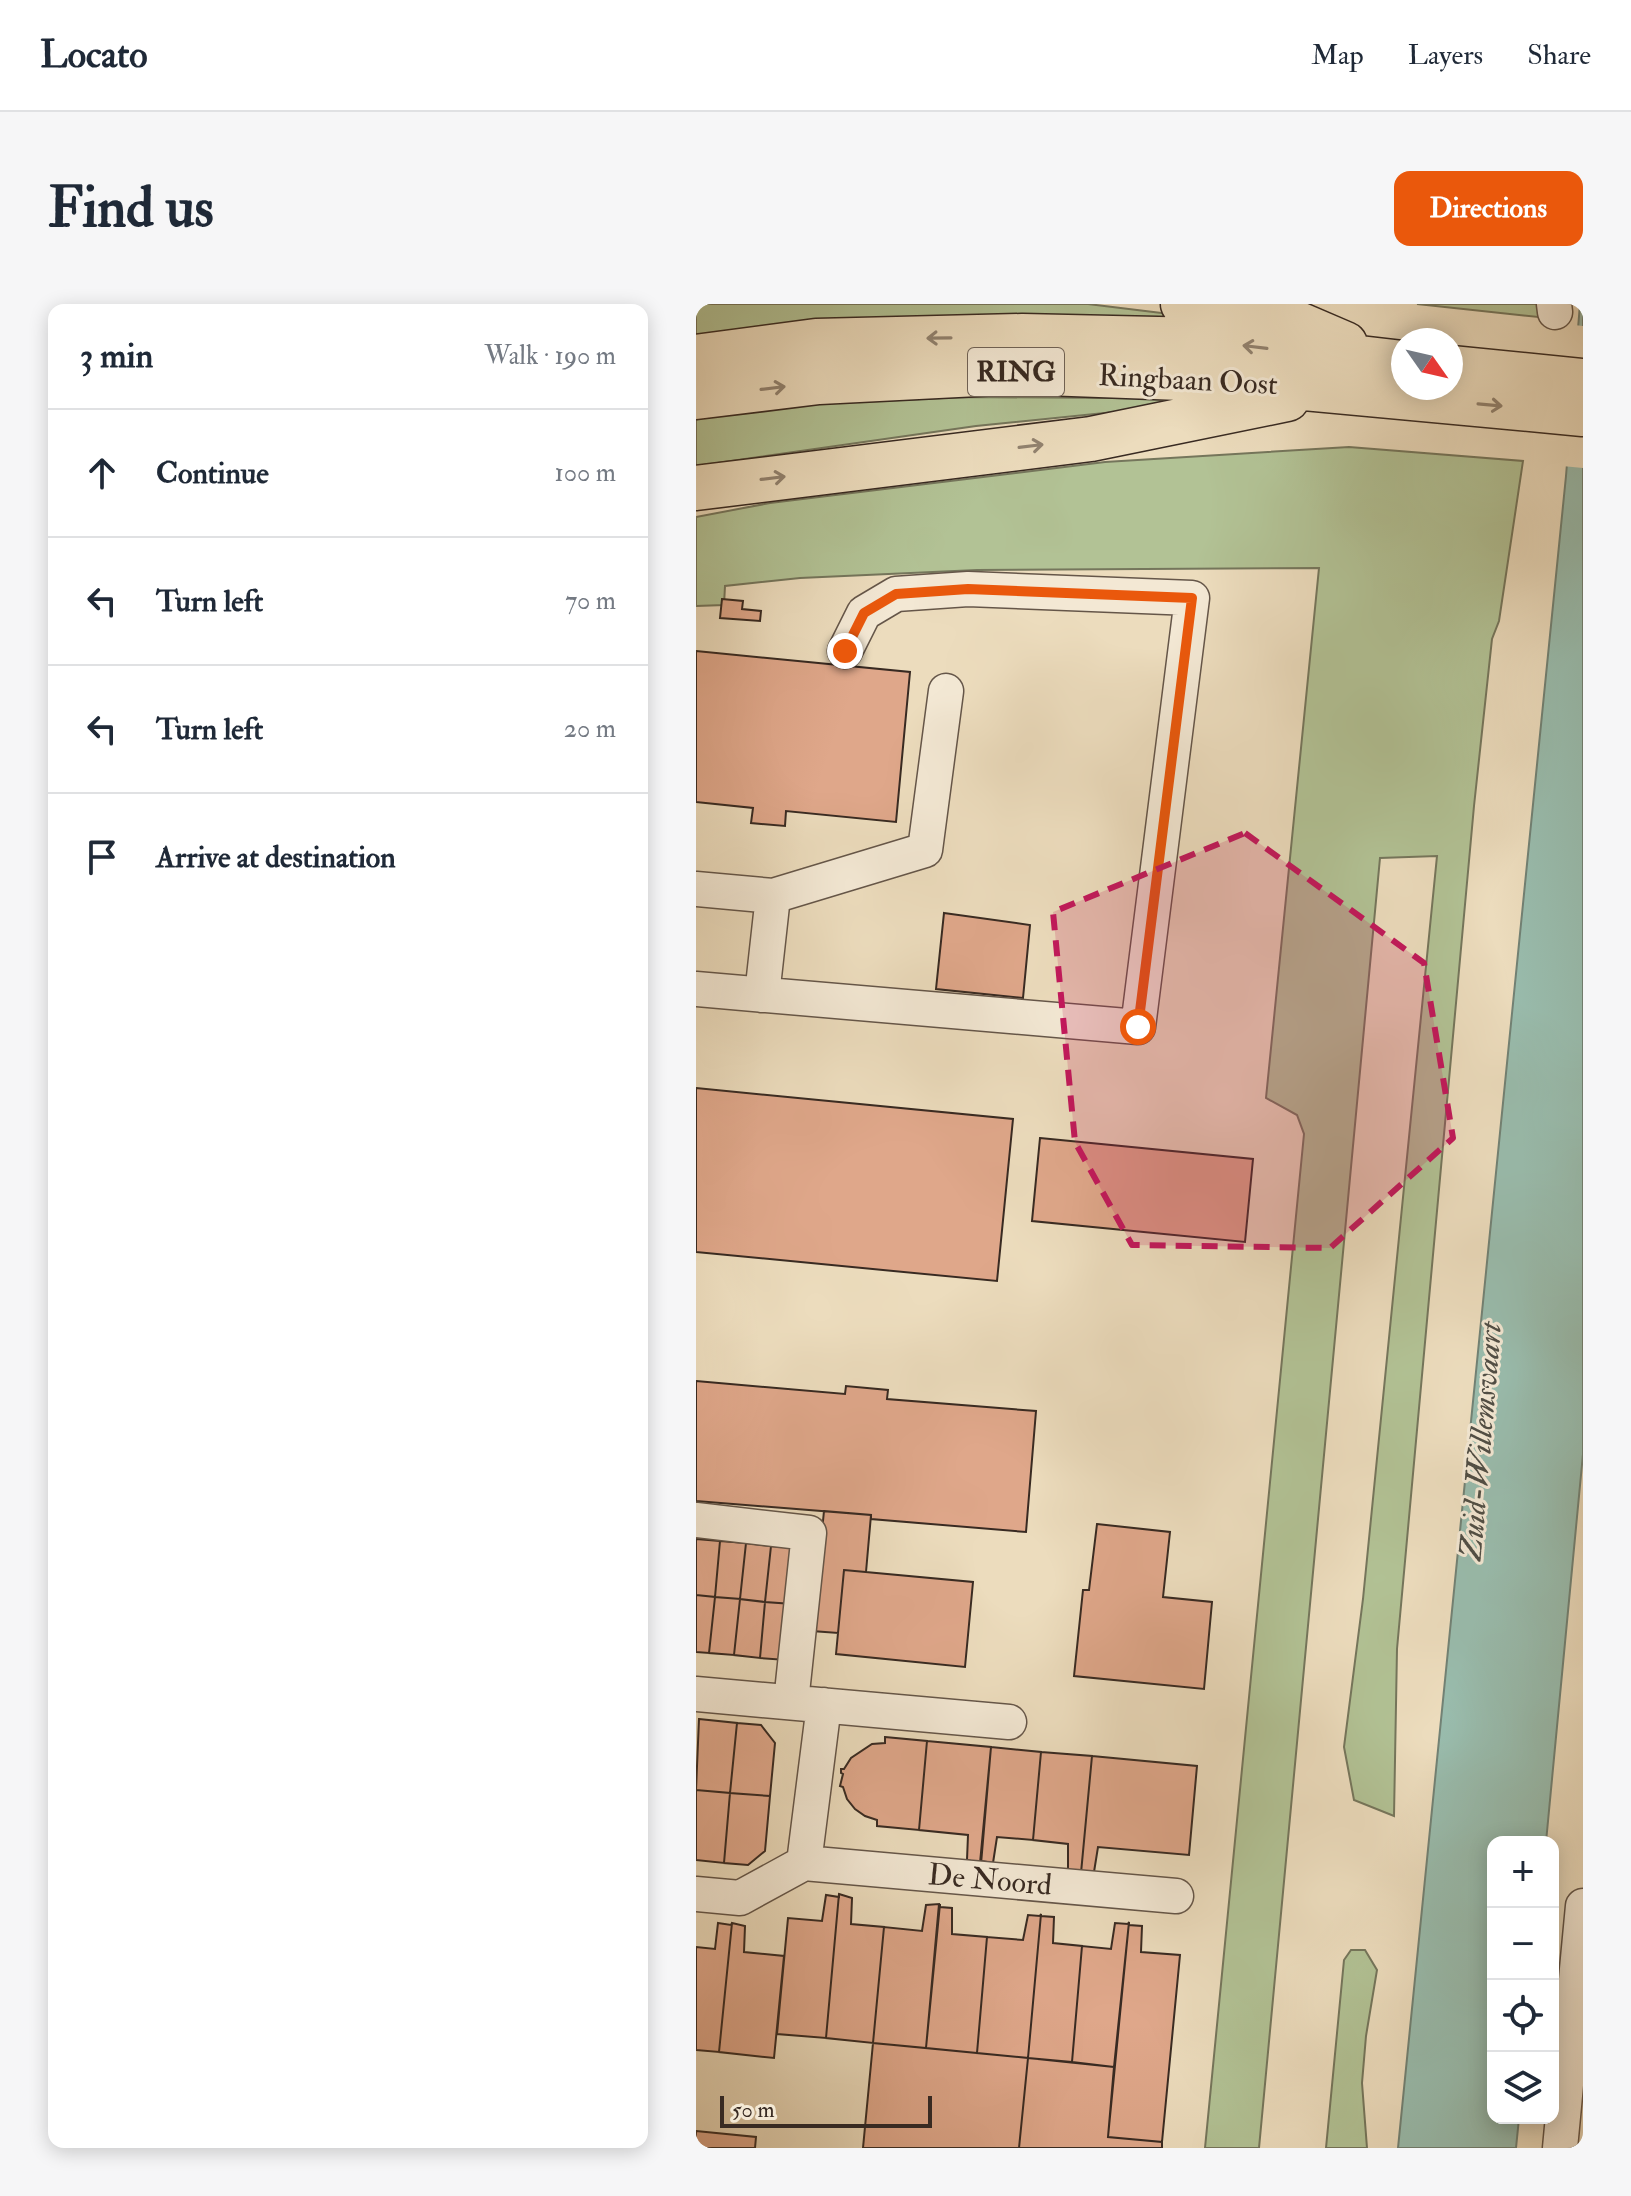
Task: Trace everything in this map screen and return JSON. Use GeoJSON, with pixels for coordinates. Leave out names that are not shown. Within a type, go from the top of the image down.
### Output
{"type":"FeatureCollection","features":[{"type":"Feature","properties":{"kind":"main road"},"geometry":{"type":"LineString","coordinates":[[1183,304],[1289,320],[1391,372]]}},
{"type":"Feature","properties":{"kind":"main road","name":"Ringbaan Oost"},"geometry":{"type":"LineString","coordinates":[[696,357],[816,341],[1022,336],[1203,340],[1391,373]]}},
{"type":"Feature","properties":{"kind":"main road"},"geometry":{"type":"LineString","coordinates":[[1463,369],[1583,381]]}},
{"type":"Feature","properties":{"kind":"main road","name":"Ringbaan Oost"},"geometry":{"type":"LineString","coordinates":[[696,397],[819,382],[1018,372],[1208,379],[1336,389],[1391,373]]}},
{"type":"Feature","properties":{"kind":"main road","name":"Ringbaan Oost"},"geometry":{"type":"LineString","coordinates":[[1463,388],[1583,414]]}},
{"type":"Feature","properties":{"kind":"main road"},"geometry":{"type":"LineString","coordinates":[[696,488],[1091,439],[1336,389]]}},
{"type":"Feature","properties":{"kind":"street"},"geometry":{"type":"LineString","coordinates":[[696,989],[1138,1027],[1192,598],[968,589],[896,594],[864,613],[845,651]]}},
{"type":"Feature","properties":{"kind":"street"},"geometry":{"type":"LineString","coordinates":[[696,889],[773,896],[925,850],[946,691]]}},
{"type":"Feature","properties":{"kind":"street"},"geometry":{"type":"LineString","coordinates":[[762,995],[773,896]]}},
{"type":"Feature","properties":{"kind":"street"},"geometry":{"type":"LineString","coordinates":[[696,1520],[809,1533],[804,1863],[740,1898],[696,1894]]}},
{"type":"Feature","properties":{"kind":"street"},"geometry":{"type":"LineString","coordinates":[[696,1694],[1009,1722]]}},
{"type":"Feature","properties":{"kind":"street","name":"De Noord"},"geometry":{"type":"LineString","coordinates":[[804,1863],[1176,1896]]}},
{"type":"Feature","properties":{"kind":"street"},"geometry":{"type":"LineString","coordinates":[[1560,2148],[1583,1906]]}},
{"type":"Feature","properties":{"kind":"highlighted area"},"geometry":{"type":"Polygon","coordinates":[[[1245,833],[1424,963],[1453,1138],[1330,1248],[1132,1245],[1075,1142],[1053,912],[1245,833]]]}},
{"type":"Feature","properties":{"kind":"shaded area"},"geometry":{"type":"Polygon","coordinates":[[[696,304],[1088,304],[1227,321],[696,350],[696,304]]]}},
{"type":"Feature","properties":{"kind":"shaded area"},"geometry":{"type":"Polygon","coordinates":[[[1417,304],[1539,304],[1538,317],[1417,304]]]}},
{"type":"Feature","properties":{"kind":"shaded area"},"geometry":{"type":"Polygon","coordinates":[[[964,397],[1242,399],[976,426],[696,466],[696,414],[815,404],[964,397]]]}},
{"type":"Feature","properties":{"kind":"shaded area"},"geometry":{"type":"Polygon","coordinates":[[[1349,447],[1523,461],[1499,621],[1492,639],[1474,806],[1397,1649],[1394,1816],[1354,1800],[1344,1747],[1363,1599],[1437,856],[1380,858],[1259,2148],[1205,2148],[1304,1134],[1297,1115],[1266,1098],[1319,568],[977,570],[800,578],[725,586],[724,605],[696,606],[696,517],[770,503],[1105,462],[1349,447]]]}},
{"type":"Feature","properties":{"kind":"shaded area"},"geometry":{"type":"Polygon","coordinates":[[[1351,1950],[1365,1950],[1377,1970],[1362,2083],[1367,2148],[1326,2148],[1344,1960],[1351,1950]]]}},
{"type":"Feature","properties":{"kind":"water","name":"Zuid-Willemsvaart"},"geometry":{"type":"Polygon","coordinates":[[[1580,304],[1583,304],[1583,1454],[1547,1836],[1487,1836],[1487,2124],[1518,2124],[1516,2148],[1398,2148],[1566,476],[1580,304]]]}},
{"type":"Feature","properties":{"kind":"pier"},"geometry":{"type":"Polygon","coordinates":[[[1574,325],[1583,326],[1583,468],[1562,466],[1574,325]]]}},
{"type":"Feature","properties":{"kind":"building"},"geometry":{"type":"Polygon","coordinates":[[[722,599],[743,601],[742,609],[761,611],[760,621],[720,618],[722,599]]]}},
{"type":"Feature","properties":{"kind":"building"},"geometry":{"type":"Polygon","coordinates":[[[696,651],[910,672],[896,822],[786,811],[785,826],[751,823],[753,808],[696,802],[696,651]]]}},
{"type":"Feature","properties":{"kind":"building"},"geometry":{"type":"Polygon","coordinates":[[[944,913],[1030,925],[1023,998],[936,989],[944,913]]]}},
{"type":"Feature","properties":{"kind":"building"},"geometry":{"type":"Polygon","coordinates":[[[696,1088],[1013,1119],[997,1281],[696,1252],[696,1088]]]}},
{"type":"Feature","properties":{"kind":"building"},"geometry":{"type":"Polygon","coordinates":[[[1040,1138],[1253,1159],[1245,1242],[1032,1221],[1040,1138]]]}},
{"type":"Feature","properties":{"kind":"building"},"geometry":{"type":"Polygon","coordinates":[[[696,1381],[845,1394],[846,1386],[888,1390],[887,1399],[1036,1411],[1026,1532],[871,1519],[871,1515],[696,1501],[696,1381]]]}},
{"type":"Feature","properties":{"kind":"building"},"geometry":{"type":"Polygon","coordinates":[[[824,1511],[871,1515],[866,1572],[844,1570],[838,1633],[812,1631],[824,1511]]]}},
{"type":"Feature","properties":{"kind":"building"},"geometry":{"type":"Polygon","coordinates":[[[1097,1524],[1170,1532],[1163,1597],[1212,1602],[1204,1689],[1074,1676],[1083,1590],[1089,1590],[1097,1524]]]}},
{"type":"Feature","properties":{"kind":"building"},"geometry":{"type":"Polygon","coordinates":[[[696,1539],[720,1541],[715,1597],[696,1595],[696,1539]]]}},
{"type":"Feature","properties":{"kind":"building"},"geometry":{"type":"Polygon","coordinates":[[[720,1541],[746,1543],[740,1599],[715,1597],[720,1541]]]}},
{"type":"Feature","properties":{"kind":"building"},"geometry":{"type":"Polygon","coordinates":[[[746,1543],[771,1546],[765,1602],[740,1599],[746,1543]]]}},
{"type":"Feature","properties":{"kind":"building"},"geometry":{"type":"Polygon","coordinates":[[[771,1546],[797,1548],[792,1604],[765,1602],[771,1546]]]}},
{"type":"Feature","properties":{"kind":"building"},"geometry":{"type":"Polygon","coordinates":[[[844,1570],[973,1582],[965,1667],[836,1654],[844,1570]]]}},
{"type":"Feature","properties":{"kind":"building"},"geometry":{"type":"Polygon","coordinates":[[[696,1595],[715,1597],[709,1653],[696,1652],[696,1595]]]}},
{"type":"Feature","properties":{"kind":"building"},"geometry":{"type":"Polygon","coordinates":[[[715,1597],[740,1599],[734,1655],[709,1653],[715,1597]]]}},
{"type":"Feature","properties":{"kind":"building"},"geometry":{"type":"Polygon","coordinates":[[[740,1599],[765,1602],[760,1658],[734,1655],[740,1599]]]}},
{"type":"Feature","properties":{"kind":"building"},"geometry":{"type":"Polygon","coordinates":[[[765,1602],[792,1604],[786,1660],[760,1658],[765,1602]]]}},
{"type":"Feature","properties":{"kind":"building"},"geometry":{"type":"Polygon","coordinates":[[[699,1719],[737,1723],[730,1793],[696,1790],[699,1719]]]}},
{"type":"Feature","properties":{"kind":"building"},"geometry":{"type":"Polygon","coordinates":[[[737,1723],[761,1725],[775,1743],[770,1796],[730,1793],[737,1723]]]}},
{"type":"Feature","properties":{"kind":"building"},"geometry":{"type":"Polygon","coordinates":[[[885,1737],[927,1741],[919,1830],[877,1826],[877,1820],[855,1809],[840,1786],[841,1769],[851,1758],[872,1744],[885,1743],[885,1737]]]}},
{"type":"Feature","properties":{"kind":"building"},"geometry":{"type":"Polygon","coordinates":[[[927,1741],[991,1747],[980,1863],[967,1860],[968,1835],[919,1830],[927,1741]]]}},
{"type":"Feature","properties":{"kind":"building"},"geometry":{"type":"Polygon","coordinates":[[[991,1747],[1041,1752],[1033,1840],[997,1837],[993,1863],[981,1861],[991,1747]]]}},
{"type":"Feature","properties":{"kind":"building"},"geometry":{"type":"Polygon","coordinates":[[[1041,1752],[1092,1756],[1081,1873],[1068,1870],[1068,1844],[1033,1840],[1041,1752]]]}},
{"type":"Feature","properties":{"kind":"building"},"geometry":{"type":"Polygon","coordinates":[[[1092,1756],[1197,1766],[1189,1855],[1098,1847],[1094,1872],[1081,1873],[1092,1756]]]}},
{"type":"Feature","properties":{"kind":"building"},"geometry":{"type":"Polygon","coordinates":[[[696,1790],[730,1793],[724,1863],[696,1860],[696,1790]]]}},
{"type":"Feature","properties":{"kind":"building"},"geometry":{"type":"Polygon","coordinates":[[[730,1793],[770,1796],[765,1851],[748,1865],[724,1863],[730,1793]]]}},
{"type":"Feature","properties":{"kind":"building"},"geometry":{"type":"Polygon","coordinates":[[[839,1894],[852,1898],[851,1924],[884,1927],[873,2043],[826,2038],[839,1894]]]}},
{"type":"Feature","properties":{"kind":"building"},"geometry":{"type":"Polygon","coordinates":[[[826,1895],[839,1897],[826,2038],[777,2034],[788,1918],[822,1921],[826,1895]]]}},
{"type":"Feature","properties":{"kind":"building"},"geometry":{"type":"Polygon","coordinates":[[[939,1904],[926,2048],[873,2043],[884,1927],[922,1931],[926,1905],[939,1904]]]}},
{"type":"Feature","properties":{"kind":"building"},"geometry":{"type":"Polygon","coordinates":[[[940,1904],[940,1907],[952,1908],[952,1934],[987,1937],[977,2053],[926,2048],[940,1904]]]}},
{"type":"Feature","properties":{"kind":"building"},"geometry":{"type":"Polygon","coordinates":[[[1041,1914],[1054,1917],[1053,1943],[1082,1946],[1072,2062],[1028,2058],[1041,1914]]]}},
{"type":"Feature","properties":{"kind":"building"},"geometry":{"type":"Polygon","coordinates":[[[1041,1914],[1028,2058],[977,2053],[987,1937],[1023,1940],[1028,1915],[1041,1914]]]}},
{"type":"Feature","properties":{"kind":"building"},"geometry":{"type":"Polygon","coordinates":[[[1129,1922],[1114,2067],[1072,2062],[1082,1946],[1111,1949],[1115,1923],[1129,1922]]]}},
{"type":"Feature","properties":{"kind":"building"},"geometry":{"type":"Polygon","coordinates":[[[1129,1922],[1129,1925],[1142,1926],[1141,1952],[1180,1955],[1162,2142],[1108,2137],[1129,1922]]]}},
{"type":"Feature","properties":{"kind":"building"},"geometry":{"type":"Polygon","coordinates":[[[718,1923],[732,1923],[719,2052],[696,2050],[696,1947],[715,1949],[718,1923]]]}},
{"type":"Feature","properties":{"kind":"building"},"geometry":{"type":"Polygon","coordinates":[[[732,1923],[745,1926],[744,1952],[784,1956],[774,2058],[719,2052],[732,1923]]]}},
{"type":"Feature","properties":{"kind":"building"},"geometry":{"type":"Polygon","coordinates":[[[873,2043],[1028,2058],[1019,2148],[863,2148],[873,2043]]]}},
{"type":"Feature","properties":{"kind":"building"},"geometry":{"type":"Polygon","coordinates":[[[1028,2058],[1114,2067],[1108,2137],[1162,2142],[1162,2148],[1019,2148],[1028,2058]]]}},
{"type":"Feature","properties":{"kind":"building"},"geometry":{"type":"Polygon","coordinates":[[[696,2131],[756,2137],[755,2148],[696,2148],[696,2131]]]}},
{"type":"Feature","properties":{"kind":"route"},"geometry":{"type":"LineString","coordinates":[[845,651],[864,613],[896,594],[968,589],[1192,598],[1138,1027]]}}]}
